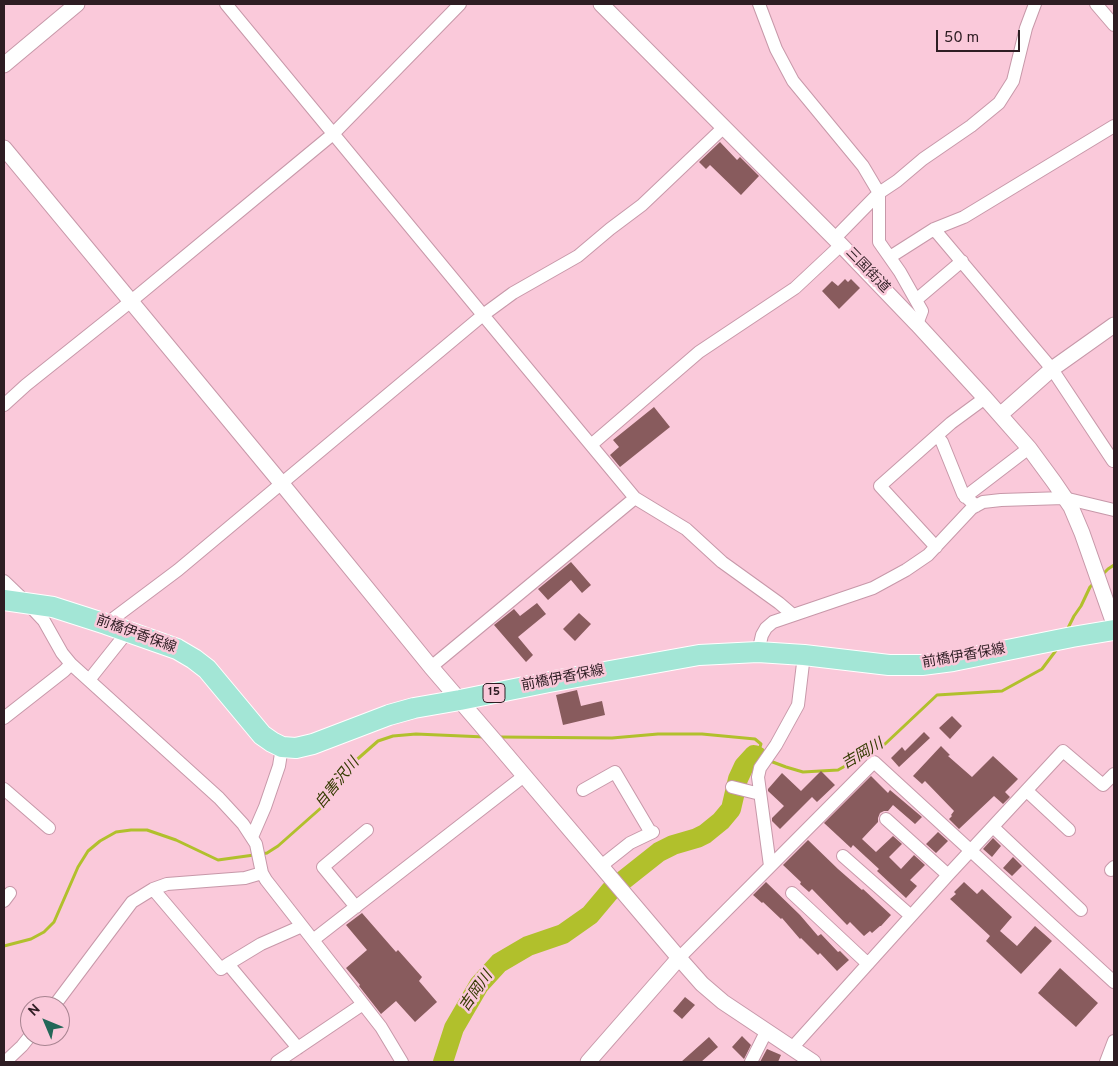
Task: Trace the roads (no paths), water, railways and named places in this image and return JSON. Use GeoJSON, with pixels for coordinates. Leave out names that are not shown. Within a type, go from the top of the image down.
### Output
{"type":"FeatureCollection","features":[{"type":"Feature","properties":{"kind":"main road","name":"前橋伊香保線"},"geometry":{"type":"LineString","coordinates":[[4,600],[53,607],[177,649],[207,669],[262,735],[282,747],[296,748],[313,744],[388,715],[414,708],[699,655],[758,652],[804,655],[889,665],[922,665],[953,661],[1114,630]]}},
{"type":"Feature","properties":{"kind":"street"},"geometry":{"type":"LineString","coordinates":[[4,65],[77,4]]}},
{"type":"Feature","properties":{"kind":"street"},"geometry":{"type":"LineString","coordinates":[[226,4],[635,498],[686,529],[722,562],[793,615]]}},
{"type":"Feature","properties":{"kind":"street"},"geometry":{"type":"LineString","coordinates":[[4,405],[333,134],[460,4]]}},
{"type":"Feature","properties":{"kind":"street","name":"三国街道"},"geometry":{"type":"LineString","coordinates":[[602,4],[838,242],[917,324],[1030,448],[1071,507],[1102,586],[1114,624]]}},
{"type":"Feature","properties":{"kind":"street"},"geometry":{"type":"LineString","coordinates":[[759,4],[776,49],[793,81],[863,166],[879,193],[880,242],[922,311],[917,324]]}},
{"type":"Feature","properties":{"kind":"street"},"geometry":{"type":"LineString","coordinates":[[591,445],[699,352],[795,288],[838,242],[879,193],[897,181],[923,159],[971,126],[999,103],[1013,81],[1026,28],[1035,4]]}},
{"type":"Feature","properties":{"kind":"street"},"geometry":{"type":"LineString","coordinates":[[1096,4],[1114,25]]}},
{"type":"Feature","properties":{"kind":"street"},"geometry":{"type":"LineString","coordinates":[[890,257],[934,229],[964,217],[1114,126]]}},
{"type":"Feature","properties":{"kind":"street"},"geometry":{"type":"LineString","coordinates":[[106,624],[178,570],[483,316],[513,293],[578,256],[642,204],[723,128]]}},
{"type":"Feature","properties":{"kind":"street"},"geometry":{"type":"LineString","coordinates":[[4,148],[431,667],[702,984],[723,1002],[813,1062]]}},
{"type":"Feature","properties":{"kind":"street"},"geometry":{"type":"LineString","coordinates":[[934,229],[1052,369],[1114,460]]}},
{"type":"Feature","properties":{"kind":"street"},"geometry":{"type":"LineString","coordinates":[[916,300],[962,262]]}},
{"type":"Feature","properties":{"kind":"street"},"geometry":{"type":"LineString","coordinates":[[1000,415],[1052,369],[1114,325]]}},
{"type":"Feature","properties":{"kind":"street"},"geometry":{"type":"LineString","coordinates":[[936,547],[880,486],[937,436],[985,398]]}},
{"type":"Feature","properties":{"kind":"street"},"geometry":{"type":"LineString","coordinates":[[937,436],[942,442],[962,494],[976,506]]}},
{"type":"Feature","properties":{"kind":"street"},"geometry":{"type":"LineString","coordinates":[[965,496],[1030,448]]}},
{"type":"Feature","properties":{"kind":"street"},"geometry":{"type":"LineString","coordinates":[[431,667],[635,498]]}},
{"type":"Feature","properties":{"kind":"street"},"geometry":{"type":"LineString","coordinates":[[758,652],[762,635],[773,622],[873,588],[906,570],[928,555],[972,508],[983,502],[1064,498],[1114,510]]}},
{"type":"Feature","properties":{"kind":"street"},"geometry":{"type":"LineString","coordinates":[[4,581],[44,621],[62,654],[71,664],[219,798],[243,824],[254,841],[261,869],[275,892],[382,1027],[402,1062]]}},
{"type":"Feature","properties":{"kind":"street"},"geometry":{"type":"LineString","coordinates":[[90,680],[128,631]]}},
{"type":"Feature","properties":{"kind":"street"},"geometry":{"type":"LineString","coordinates":[[770,866],[758,777],[760,768],[776,745],[798,706],[804,655]]}},
{"type":"Feature","properties":{"kind":"street"},"geometry":{"type":"LineString","coordinates":[[4,718],[71,664]]}},
{"type":"Feature","properties":{"kind":"street"},"geometry":{"type":"LineString","coordinates":[[254,841],[278,766],[282,747]]}},
{"type":"Feature","properties":{"kind":"street"},"geometry":{"type":"LineString","coordinates":[[792,1048],[1063,751],[1103,785],[1114,774]]}},
{"type":"Feature","properties":{"kind":"street"},"geometry":{"type":"LineString","coordinates":[[588,1062],[679,958],[874,762],[1114,982]]}},
{"type":"Feature","properties":{"kind":"street"},"geometry":{"type":"LineString","coordinates":[[583,790],[615,772],[652,832],[630,843],[604,870]]}},
{"type":"Feature","properties":{"kind":"street"},"geometry":{"type":"LineString","coordinates":[[313,940],[524,776]]}},
{"type":"Feature","properties":{"kind":"street"},"geometry":{"type":"LineString","coordinates":[[4,789],[49,828]]}},
{"type":"Feature","properties":{"kind":"street"},"geometry":{"type":"LineString","coordinates":[[738,789],[760,794]]}},
{"type":"Feature","properties":{"kind":"street"},"geometry":{"type":"LineString","coordinates":[[1027,791],[1069,830]]}},
{"type":"Feature","properties":{"kind":"street"},"geometry":{"type":"LineString","coordinates":[[886,819],[948,875]]}},
{"type":"Feature","properties":{"kind":"street"},"geometry":{"type":"LineString","coordinates":[[993,827],[1081,910]]}},
{"type":"Feature","properties":{"kind":"street"},"geometry":{"type":"LineString","coordinates":[[356,907],[323,868],[367,830]]}},
{"type":"Feature","properties":{"kind":"street"},"geometry":{"type":"LineString","coordinates":[[843,856],[911,916]]}},
{"type":"Feature","properties":{"kind":"street"},"geometry":{"type":"LineString","coordinates":[[62,996],[132,902],[153,889],[167,884],[245,878],[261,869]]}},
{"type":"Feature","properties":{"kind":"street"},"geometry":{"type":"LineString","coordinates":[[153,889],[220,968],[261,944],[302,926]]}},
{"type":"Feature","properties":{"kind":"street"},"geometry":{"type":"LineString","coordinates":[[792,893],[868,964]]}},
{"type":"Feature","properties":{"kind":"street"},"geometry":{"type":"LineString","coordinates":[[228,964],[298,1048]]}},
{"type":"Feature","properties":{"kind":"street"},"geometry":{"type":"LineString","coordinates":[[277,1062],[363,1004]]}},
{"type":"Feature","properties":{"kind":"street"},"geometry":{"type":"LineString","coordinates":[[751,1062],[766,1032]]}},
{"type":"Feature","properties":{"kind":"street"},"geometry":{"type":"LineString","coordinates":[[1106,1062],[1114,1042]]}},
{"type":"Feature","properties":{"kind":"street"},"geometry":{"type":"LineString","coordinates":[[5,1062],[22,1046]]}},
{"type":"Feature","properties":{"kind":"waterway","name":"吉岡川"},"geometry":{"type":"LineString","coordinates":[[1101,576],[1114,565]]}},
{"type":"Feature","properties":{"kind":"waterway","name":"吉岡川"},"geometry":{"type":"LineString","coordinates":[[1067,630],[1090,587],[1095,582]]}},
{"type":"Feature","properties":{"kind":"waterway","name":"吉岡川"},"geometry":{"type":"LineString","coordinates":[[770,761],[803,772],[838,770],[885,744],[937,695],[1002,691],[1042,669],[1057,649]]}},
{"type":"Feature","properties":{"kind":"waterway","name":"自害沢川"},"geometry":{"type":"LineString","coordinates":[[262,854],[278,846],[322,807],[353,763],[378,741],[393,736],[416,734],[485,737]]}},
{"type":"Feature","properties":{"kind":"waterway","name":"自害沢川"},"geometry":{"type":"LineString","coordinates":[[499,737],[612,738],[658,734],[702,734],[755,739],[761,744],[757,756],[764,758]]}},
{"type":"Feature","properties":{"kind":"waterway","name":"吉岡川"},"geometry":{"type":"LineString","coordinates":[[443,1062],[454,1028],[479,985],[499,963],[528,946],[563,934],[590,915],[611,890],[659,852],[705,834],[721,821],[731,809],[738,779],[744,766],[754,755],[757,756]]}},
{"type":"Feature","properties":{"kind":"waterway","name":"自害沢川"},"geometry":{"type":"LineString","coordinates":[[4,946],[31,939],[44,932],[54,922],[78,867],[88,851],[100,841],[116,832],[147,830],[176,840],[218,860],[254,855]]}}]}
